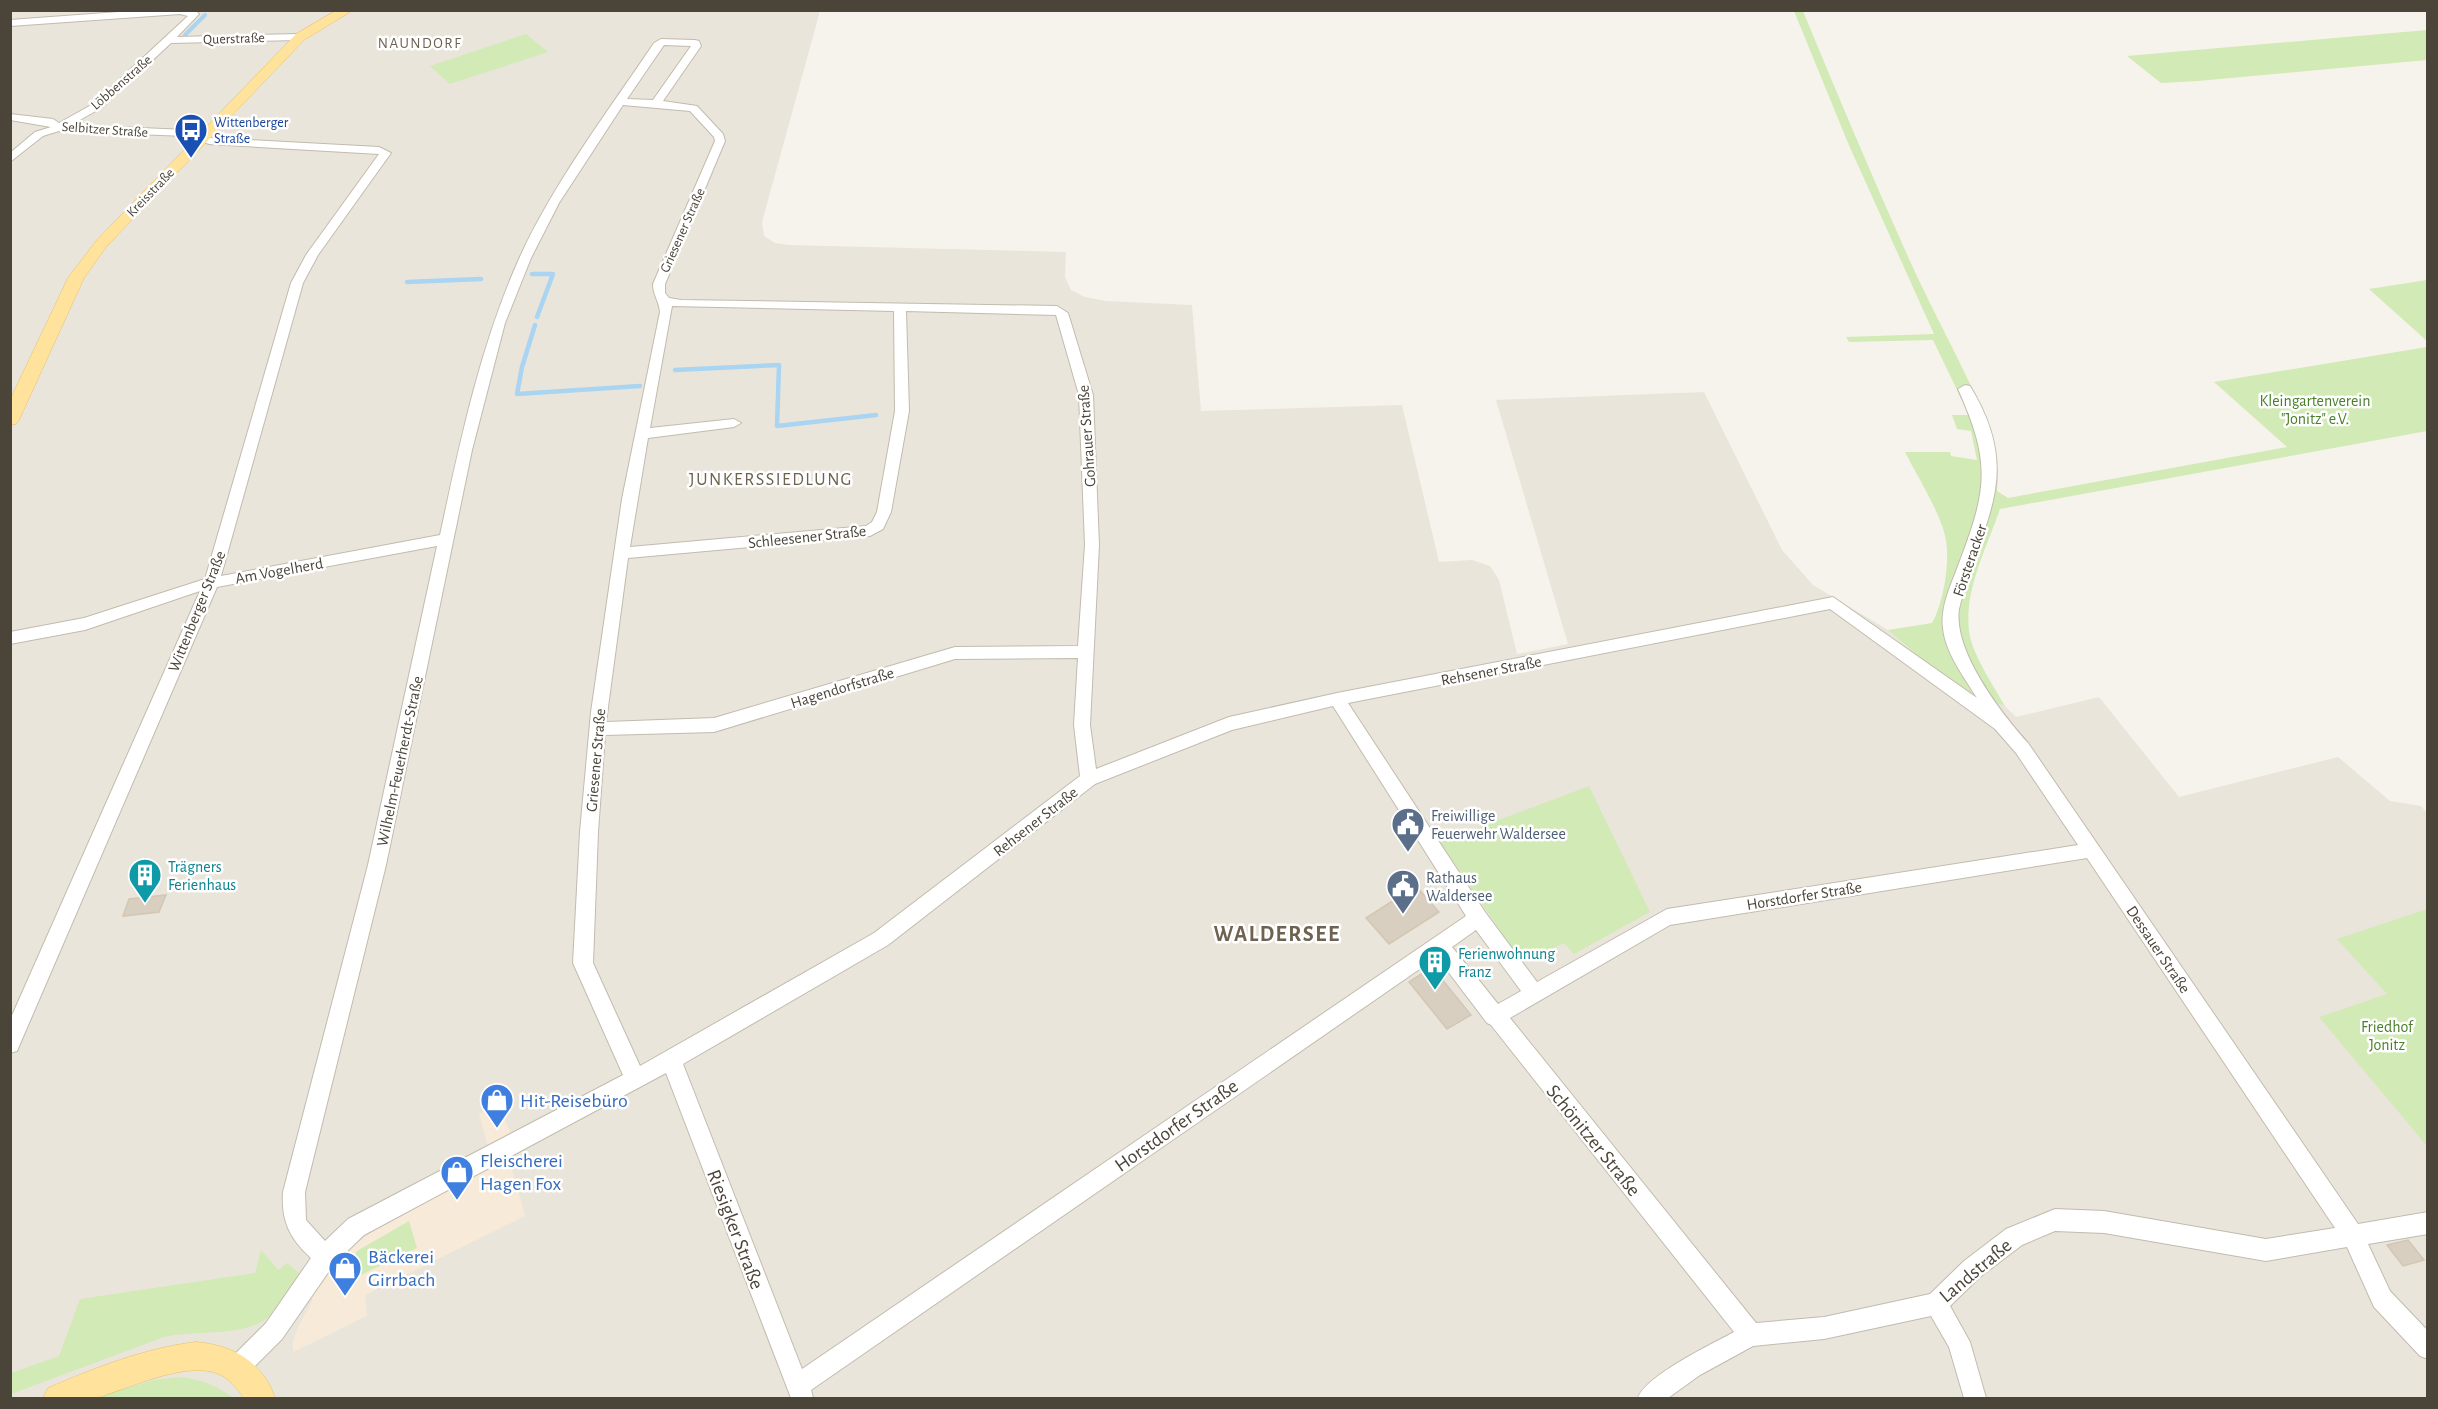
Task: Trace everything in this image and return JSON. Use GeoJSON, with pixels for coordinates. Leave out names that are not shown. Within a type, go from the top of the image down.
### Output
{"type":"FeatureCollection","features":[{"type":"Feature","properties":{"kind":"main road","name":"Kreisstraße"},"geometry":{"type":"LineString","coordinates":[[10,420],[67,297],[90,257],[300,37],[347,10]]}},
{"type":"Feature","properties":{"kind":"main road"},"geometry":{"type":"LineString","coordinates":[[58,1398],[179,1358],[214,1358],[237,1368],[252,1382],[260,1398]]}},
{"type":"Feature","properties":{"kind":"street","name":"Löbbenstraße"},"geometry":{"type":"LineString","coordinates":[[10,23],[180,11],[194,14],[97,106],[58,128],[39,135],[10,159]]}},
{"type":"Feature","properties":{"kind":"street","name":"Querstraße"},"geometry":{"type":"LineString","coordinates":[[168,40],[300,37]]}},
{"type":"Feature","properties":{"kind":"street","name":"Wilhelm-Feuerherdt-Straße"},"geometry":{"type":"LineString","coordinates":[[326,1256],[302,1236],[294,1223],[292,1210],[294,1192],[379,857],[480,388],[511,289],[553,203],[661,42],[695,43],[696,46],[656,102]]}},
{"type":"Feature","properties":{"kind":"street"},"geometry":{"type":"LineString","coordinates":[[620,102],[656,102]]}},
{"type":"Feature","properties":{"kind":"street","name":"Griesener Straße"},"geometry":{"type":"LineString","coordinates":[[634,1078],[583,963],[598,729],[621,553],[641,434],[666,312],[666,301],[659,294],[659,284],[720,141],[719,136],[693,108],[656,102]]}},
{"type":"Feature","properties":{"kind":"street","name":"Selbitzer Straße"},"geometry":{"type":"LineString","coordinates":[[10,117],[53,122],[58,128],[187,134],[201,139]]}},
{"type":"Feature","properties":{"kind":"street","name":"Wittenberger Straße"},"geometry":{"type":"LineString","coordinates":[[10,1044],[211,583],[297,283],[312,255],[386,153],[379,150],[283,147],[201,139]]}},
{"type":"Feature","properties":{"kind":"street","name":"Gohrauer Straße"},"geometry":{"type":"LineString","coordinates":[[666,301],[681,304],[1058,310],[1062,313],[1086,395],[1092,545],[1082,724],[1089,779]]}},
{"type":"Feature","properties":{"kind":"street","name":"Schleesener Straße"},"geometry":{"type":"LineString","coordinates":[[621,553],[870,531],[878,525],[884,512],[902,411],[900,307]]}},
{"type":"Feature","properties":{"kind":"street","name":"Försteracker"},"geometry":{"type":"LineString","coordinates":[[1965,389],[1982,424],[1990,453],[1991,475],[1987,507],[1957,592],[1950,626],[1958,651],[2001,724]]}},
{"type":"Feature","properties":{"kind":"street"},"geometry":{"type":"LineString","coordinates":[[641,434],[734,423]]}},
{"type":"Feature","properties":{"kind":"street","name":"Am Vogelherd"},"geometry":{"type":"LineString","coordinates":[[10,638],[85,624],[211,583],[446,539]]}},
{"type":"Feature","properties":{"kind":"street","name":"Dessauer Straße"},"geometry":{"type":"LineString","coordinates":[[1833,603],[2001,724],[2022,748],[2353,1236],[2382,1299],[2427,1348]]}},
{"type":"Feature","properties":{"kind":"street","name":"Rehsener Straße"},"geometry":{"type":"LineString","coordinates":[[326,1256],[356,1227],[670,1060],[881,939],[1089,779],[1229,724],[1337,699],[1833,603]]}},
{"type":"Feature","properties":{"kind":"street","name":"Hagendorfstraße"},"geometry":{"type":"LineString","coordinates":[[598,729],[714,725],[955,653],[1086,652]]}},
{"type":"Feature","properties":{"kind":"street"},"geometry":{"type":"LineString","coordinates":[[1337,699],[1478,918],[1534,993]]}},
{"type":"Feature","properties":{"kind":"street","name":"Horstdorfer Straße"},"geometry":{"type":"LineString","coordinates":[[1494,1017],[1666,917],[2092,850]]}},
{"type":"Feature","properties":{"kind":"street","name":"Horstdorfer Straße"},"geometry":{"type":"LineString","coordinates":[[800,1392],[1478,918]]}},
{"type":"Feature","properties":{"kind":"street","name":"Schönitzer Straße"},"geometry":{"type":"LineString","coordinates":[[1438,944],[1494,1017],[1751,1335]]}},
{"type":"Feature","properties":{"kind":"street","name":"Riesigker Straße"},"geometry":{"type":"LineString","coordinates":[[670,1060],[800,1392]]}},
{"type":"Feature","properties":{"kind":"street","name":"Landstraße"},"geometry":{"type":"LineString","coordinates":[[1648,1398],[1692,1367],[1751,1335],[1824,1328],[1936,1304],[1971,1269],[2014,1237],[2055,1220],[2104,1222],[2266,1250],[2427,1223]]}},
{"type":"Feature","properties":{"kind":"street"},"geometry":{"type":"LineString","coordinates":[[237,1368],[285,1316],[326,1256]]}},
{"type":"Feature","properties":{"kind":"street"},"geometry":{"type":"LineString","coordinates":[[1936,1304],[1959,1342],[1975,1398]]}},
{"type":"Feature","properties":{"kind":"shaded area"},"geometry":{"type":"Polygon","coordinates":[[[10,11],[820,11],[762,222],[764,236],[775,243],[789,245],[1066,252],[1065,277],[1071,290],[1085,297],[1106,301],[1192,305],[1201,411],[1402,405],[1439,562],[1472,560],[1490,566],[1499,580],[1517,654],[1568,644],[1496,400],[1704,392],[1782,550],[1813,585],[1888,630],[1929,666],[1970,695],[2005,706],[2016,717],[2099,697],[2179,797],[2338,757],[2390,801],[2421,806],[2427,813],[2427,1398],[11,1398],[10,11]]]}},
{"type":"Feature","properties":{"kind":"shaded area"},"geometry":{"type":"Polygon","coordinates":[[[498,1104],[515,1143],[506,1149],[525,1216],[365,1295],[367,1316],[293,1352],[293,1342],[312,1301],[314,1286],[352,1246],[381,1226],[494,1167],[479,1114],[498,1104]]]}},
{"type":"Feature","properties":{"kind":"green space","name":"Kleingartenverein \"Jonitz\" e.V."},"geometry":{"type":"Polygon","coordinates":[[[1794,11],[1803,11],[1909,259],[1980,405],[1996,456],[1997,491],[2008,498],[2287,447],[2214,382],[2427,347],[2427,431],[2000,509],[1973,584],[1968,616],[1974,649],[2005,706],[1970,695],[1929,666],[1888,630],[1932,623],[1942,595],[1946,572],[1947,550],[1944,531],[1905,452],[1950,452],[1951,456],[1977,460],[1971,431],[1957,429],[1952,415],[1969,415],[1933,340],[1849,342],[1846,337],[1934,334],[1848,143],[1794,11]]]}},
{"type":"Feature","properties":{"kind":"green space"},"geometry":{"type":"Polygon","coordinates":[[[2427,30],[2427,60],[2198,81],[2161,83],[2127,56],[2427,30]]]}},
{"type":"Feature","properties":{"kind":"green space"},"geometry":{"type":"Polygon","coordinates":[[[526,34],[548,52],[450,84],[430,66],[526,34]]]}},
{"type":"Feature","properties":{"kind":"green space"},"geometry":{"type":"Polygon","coordinates":[[[2428,280],[2427,341],[2369,289],[2428,280]]]}},
{"type":"Feature","properties":{"kind":"green space"},"geometry":{"type":"Polygon","coordinates":[[[1589,786],[1650,912],[1574,954],[1564,943],[1522,963],[1440,842],[1589,786]]]}},
{"type":"Feature","properties":{"kind":"green space","name":"Friedhof Jonitz"},"geometry":{"type":"Polygon","coordinates":[[[2428,909],[2427,1146],[2319,1017],[2387,994],[2337,939],[2428,909]]]}},
{"type":"Feature","properties":{"kind":"green space"},"geometry":{"type":"Polygon","coordinates":[[[409,1221],[417,1248],[338,1286],[357,1251],[409,1221]]]}},
{"type":"Feature","properties":{"kind":"green space"},"geometry":{"type":"Polygon","coordinates":[[[261,1250],[278,1270],[287,1263],[299,1273],[286,1296],[270,1316],[260,1323],[234,1330],[164,1337],[11,1394],[11,1373],[59,1356],[80,1299],[255,1273],[261,1250]]]}},
{"type":"Feature","properties":{"kind":"green space"},"geometry":{"type":"Polygon","coordinates":[[[179,1377],[195,1379],[234,1398],[94,1398],[153,1380],[179,1377]]]}},
{"type":"Feature","properties":{"kind":"building","name":"Rathaus Waldersee"},"geometry":{"type":"Polygon","coordinates":[[[1416,886],[1439,912],[1389,944],[1366,918],[1416,886]]]}},
{"type":"Feature","properties":{"kind":"building","name":"Trägners Ferienhaus"},"geometry":{"type":"Polygon","coordinates":[[[166,895],[159,912],[123,916],[129,899],[166,895]]]}},
{"type":"Feature","properties":{"kind":"building","name":"Ferienwohnung Franz"},"geometry":{"type":"Polygon","coordinates":[[[1432,967],[1471,1015],[1447,1029],[1409,982],[1432,967]]]}},
{"type":"Feature","properties":{"kind":"building"},"geometry":{"type":"Polygon","coordinates":[[[2408,1240],[2424,1260],[2403,1266],[2387,1245],[2408,1240]]]}},
{"type":"Feature","properties":{"kind":"waterway"},"geometry":{"type":"LineString","coordinates":[[185,35],[205,15]]}},
{"type":"Feature","properties":{"kind":"waterway"},"geometry":{"type":"LineString","coordinates":[[532,274],[553,274],[537,317]]}},
{"type":"Feature","properties":{"kind":"waterway"},"geometry":{"type":"LineString","coordinates":[[407,282],[481,279]]}},
{"type":"Feature","properties":{"kind":"waterway"},"geometry":{"type":"LineString","coordinates":[[535,325],[522,367],[517,394],[640,386]]}},
{"type":"Feature","properties":{"kind":"waterway"},"geometry":{"type":"LineString","coordinates":[[675,370],[779,365],[777,426],[876,415]]}},
{"type":"Feature","properties":{"kind":"place","name":"Wittenberger Straße"},"geometry":{"type":"Point","coordinates":[191,159]}},
{"type":"Feature","properties":{"kind":"place","name":"Freiwillige Feuerwehr Waldersee"},"geometry":{"type":"Point","coordinates":[1408,853]}},
{"type":"Feature","properties":{"kind":"place","name":"Trägners Ferienhaus"},"geometry":{"type":"Point","coordinates":[145,904]}},
{"type":"Feature","properties":{"kind":"place","name":"Rathaus Waldersee"},"geometry":{"type":"Point","coordinates":[1403,915]}},
{"type":"Feature","properties":{"kind":"place","name":"Ferienwohnung Franz"},"geometry":{"type":"Point","coordinates":[1435,991]}},
{"type":"Feature","properties":{"kind":"place","name":"Hit-Reisebüro"},"geometry":{"type":"Point","coordinates":[497,1129]}},
{"type":"Feature","properties":{"kind":"place","name":"Fleischerei Hagen Fox"},"geometry":{"type":"Point","coordinates":[457,1201]}},
{"type":"Feature","properties":{"kind":"place","name":"Bäckerei Girrbach"},"geometry":{"type":"Point","coordinates":[345,1297]}},
{"type":"Feature","properties":{"kind":"district","name":"NAUNDORF"},"geometry":{"type":"Point","coordinates":[420,43]}},
{"type":"Feature","properties":{"kind":"district","name":"JUNKERSSIEDLUNG"},"geometry":{"type":"Point","coordinates":[771,479]}},
{"type":"Feature","properties":{"kind":"district","name":"WALDERSEE"},"geometry":{"type":"Point","coordinates":[1277,933]}}]}
